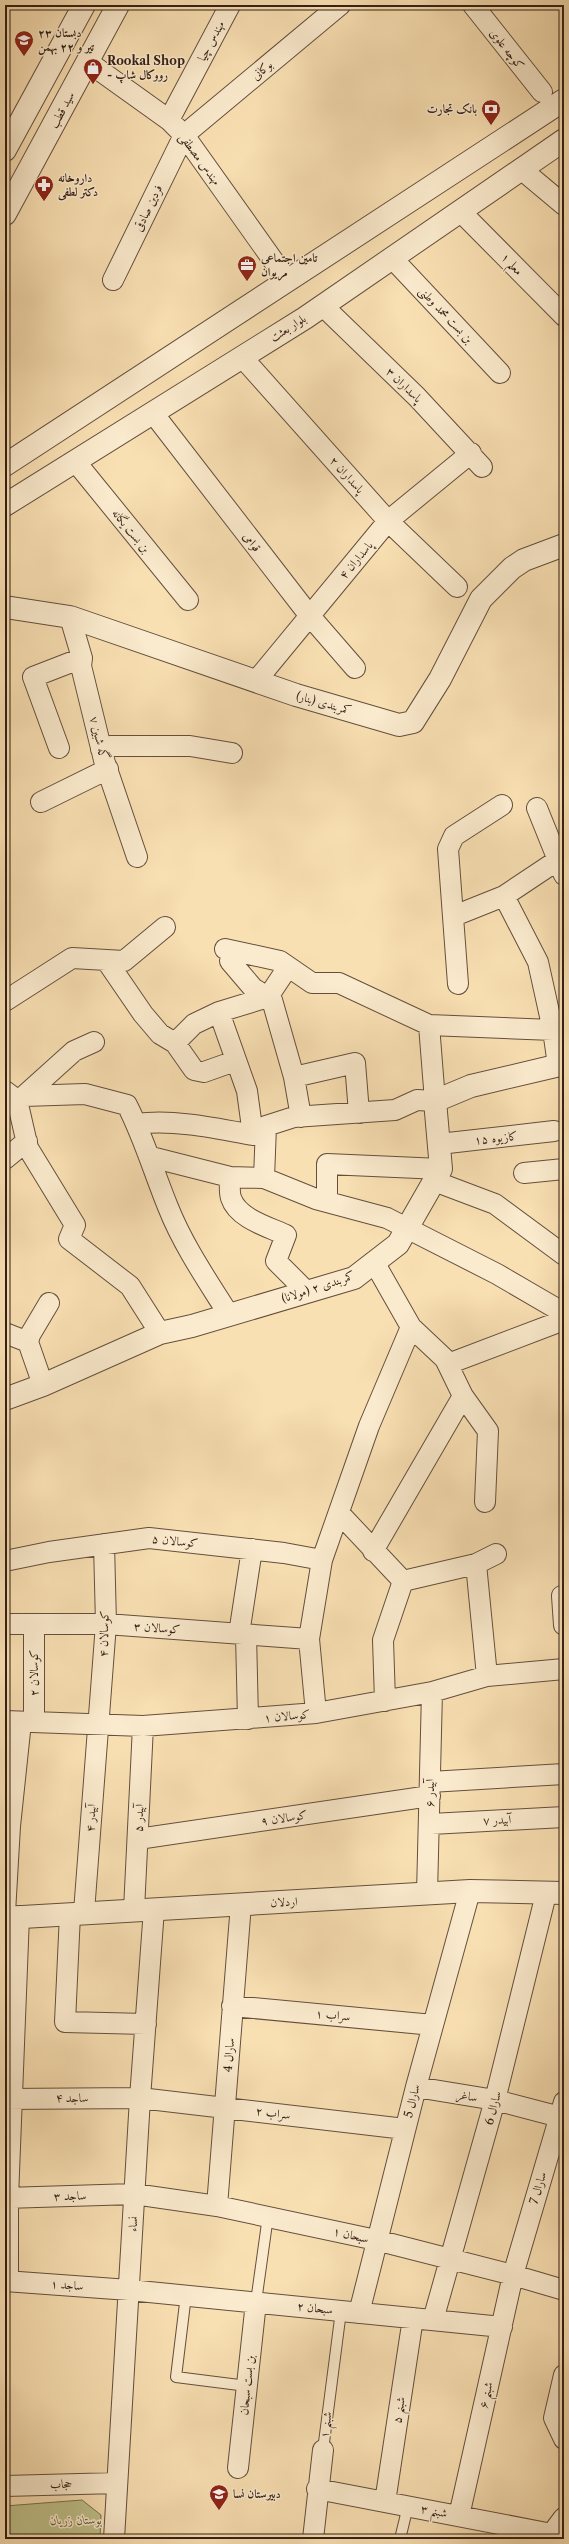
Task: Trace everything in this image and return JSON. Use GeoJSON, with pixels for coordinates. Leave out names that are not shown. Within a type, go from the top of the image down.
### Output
{"type":"FeatureCollection","features":[{"type":"Feature","properties":{"kind":"street"},"geometry":{"type":"LineString","coordinates":[[8,139],[84,5]]}},
{"type":"Feature","properties":{"kind":"street","name":"سید قطب"},"geometry":{"type":"LineString","coordinates":[[5,214],[118,5]]}},
{"type":"Feature","properties":{"kind":"street","name":"مهندس چیا"},"geometry":{"type":"LineString","coordinates":[[169,120],[230,5]]}},
{"type":"Feature","properties":{"kind":"street","name":"بوکانی"},"geometry":{"type":"LineString","coordinates":[[184,135],[340,5]]}},
{"type":"Feature","properties":{"kind":"street","name":"کوچه علوی"},"geometry":{"type":"LineString","coordinates":[[474,5],[542,92]]}},
{"type":"Feature","properties":{"kind":"street","name":"مهندس مصطفی"},"geometry":{"type":"LineString","coordinates":[[88,62],[169,120],[184,135],[287,280]]}},
{"type":"Feature","properties":{"kind":"street"},"geometry":{"type":"LineString","coordinates":[[5,465],[564,100]]}},
{"type":"Feature","properties":{"kind":"street","name":"فردین صادقی"},"geometry":{"type":"LineString","coordinates":[[113,280],[184,135]]}},
{"type":"Feature","properties":{"kind":"street","name":"بلوار بعثت"},"geometry":{"type":"LineString","coordinates":[[5,505],[323,306],[564,140]]}},
{"type":"Feature","properties":{"kind":"street"},"geometry":{"type":"LineString","coordinates":[[522,169],[564,205]]}},
{"type":"Feature","properties":{"kind":"street","name":"معلم ۱"},"geometry":{"type":"LineString","coordinates":[[460,211],[564,316]]}},
{"type":"Feature","properties":{"kind":"street","name":"بن بست محمد وطنی"},"geometry":{"type":"LineString","coordinates":[[392,258],[500,373]]}},
{"type":"Feature","properties":{"kind":"street","name":"پاسداران ۳"},"geometry":{"type":"LineString","coordinates":[[323,306],[417,397],[477,460]]}},
{"type":"Feature","properties":{"kind":"street","name":"پاسداران ۲"},"geometry":{"type":"LineString","coordinates":[[242,357],[388,521],[457,587]]}},
{"type":"Feature","properties":{"kind":"street","name":"قوامی"},"geometry":{"type":"LineString","coordinates":[[153,412],[309,615],[355,668]]}},
{"type":"Feature","properties":{"kind":"street","name":"پاسداران ۴"},"geometry":{"type":"LineString","coordinates":[[256,681],[388,521],[477,460]]}},
{"type":"Feature","properties":{"kind":"street","name":"بن بست یگانه"},"geometry":{"type":"LineString","coordinates":[[75,461],[188,600]]}},
{"type":"Feature","properties":{"kind":"street","name":"کمربندی (بنار)"},"geometry":{"type":"LineString","coordinates":[[5,607],[70,618],[256,681],[399,725],[413,722],[440,679],[481,599],[512,568],[524,560],[564,545]]}},
{"type":"Feature","properties":{"kind":"street","name":"گه شبین ۷"},"geometry":{"type":"LineString","coordinates":[[70,618],[82,658],[81,666],[101,749],[137,857]]}},
{"type":"Feature","properties":{"kind":"street"},"geometry":{"type":"LineString","coordinates":[[59,748],[33,678],[82,658]]}},
{"type":"Feature","properties":{"kind":"street"},"geometry":{"type":"LineString","coordinates":[[101,749],[110,746],[190,746],[232,752]]}},
{"type":"Feature","properties":{"kind":"street"},"geometry":{"type":"LineString","coordinates":[[41,802],[108,769]]}},
{"type":"Feature","properties":{"kind":"street"},"geometry":{"type":"LineString","coordinates":[[458,984],[448,849],[454,836],[502,805]]}},
{"type":"Feature","properties":{"kind":"street"},"geometry":{"type":"LineString","coordinates":[[454,916],[504,896],[561,868],[537,808]]}},
{"type":"Feature","properties":{"kind":"street"},"geometry":{"type":"LineString","coordinates":[[136,1124],[153,1122],[259,1131],[300,1117],[395,1110],[417,1100],[436,1101],[471,1086],[561,1064],[538,962],[504,896]]}},
{"type":"Feature","properties":{"kind":"street"},"geometry":{"type":"LineString","coordinates":[[5,1001],[72,958],[124,961],[165,927]]}},
{"type":"Feature","properties":{"kind":"street"},"geometry":{"type":"LineString","coordinates":[[300,1117],[294,1077],[272,1000],[253,988],[228,955],[280,961],[312,982],[339,983],[429,1025],[553,1030]]}},
{"type":"Feature","properties":{"kind":"street"},"geometry":{"type":"LineString","coordinates":[[106,960],[160,1034],[175,1043],[194,1070],[204,1072],[235,1061]]}},
{"type":"Feature","properties":{"kind":"street"},"geometry":{"type":"LineString","coordinates":[[175,1043],[194,1024],[219,1012],[268,997],[288,967]]}},
{"type":"Feature","properties":{"kind":"street"},"geometry":{"type":"LineString","coordinates":[[219,1012],[235,1061],[247,1091],[259,1131],[264,1178]]}},
{"type":"Feature","properties":{"kind":"street"},"geometry":{"type":"LineString","coordinates":[[429,1025],[439,1144],[438,1175]]}},
{"type":"Feature","properties":{"kind":"street"},"geometry":{"type":"LineString","coordinates":[[15,1096],[74,1050],[94,1042]]}},
{"type":"Feature","properties":{"kind":"street"},"geometry":{"type":"LineString","coordinates":[[294,1077],[355,1063],[359,1112]]}},
{"type":"Feature","properties":{"kind":"street"},"geometry":{"type":"LineString","coordinates":[[15,1096],[85,1094],[127,1105],[151,1158],[168,1207],[188,1248],[229,1315]]}},
{"type":"Feature","properties":{"kind":"street"},"geometry":{"type":"LineString","coordinates":[[15,1096],[28,1148],[75,1225],[68,1239],[130,1286],[160,1333]]}},
{"type":"Feature","properties":{"kind":"street","name":"کازیوه ۱۵"},"geometry":{"type":"LineString","coordinates":[[439,1144],[554,1131]]}},
{"type":"Feature","properties":{"kind":"street"},"geometry":{"type":"LineString","coordinates":[[5,1159],[27,1141]]}},
{"type":"Feature","properties":{"kind":"street"},"geometry":{"type":"LineString","coordinates":[[151,1158],[230,1176],[264,1178],[327,1202],[387,1218],[408,1227],[497,1274],[564,1313]]}},
{"type":"Feature","properties":{"kind":"street"},"geometry":{"type":"LineString","coordinates":[[327,1202],[327,1164],[438,1175],[495,1204],[564,1255]]}},
{"type":"Feature","properties":{"kind":"street"},"geometry":{"type":"LineString","coordinates":[[524,1173],[564,1169]]}},
{"type":"Feature","properties":{"kind":"street","name":"کمربندی ۲ (مولانا)"},"geometry":{"type":"LineString","coordinates":[[6,1397],[43,1385],[160,1333],[229,1315],[354,1278],[398,1244],[438,1175]]}},
{"type":"Feature","properties":{"kind":"street"},"geometry":{"type":"LineString","coordinates":[[230,1176],[230,1198],[236,1206],[253,1220],[286,1235],[276,1261],[307,1292]]}},
{"type":"Feature","properties":{"kind":"street"},"geometry":{"type":"LineString","coordinates":[[374,1262],[411,1327],[445,1358],[463,1396],[488,1431],[486,1502]]}},
{"type":"Feature","properties":{"kind":"street"},"geometry":{"type":"LineString","coordinates":[[43,1385],[28,1342],[30,1335],[49,1303]]}},
{"type":"Feature","properties":{"kind":"street"},"geometry":{"type":"LineString","coordinates":[[448,1364],[564,1320]]}},
{"type":"Feature","properties":{"kind":"street"},"geometry":{"type":"LineString","coordinates":[[316,1713],[309,1639],[322,1560],[340,1514],[352,1469],[368,1426],[411,1327]]}},
{"type":"Feature","properties":{"kind":"street"},"geometry":{"type":"LineString","coordinates":[[5,1332],[28,1342]]}},
{"type":"Feature","properties":{"kind":"street"},"geometry":{"type":"LineString","coordinates":[[373,1551],[463,1396]]}},
{"type":"Feature","properties":{"kind":"street"},"geometry":{"type":"LineString","coordinates":[[340,1514],[373,1551],[403,1581]]}},
{"type":"Feature","properties":{"kind":"street","name":"کوسالان ۵"},"geometry":{"type":"LineString","coordinates":[[5,1561],[149,1538],[252,1549],[322,1560]]}},
{"type":"Feature","properties":{"kind":"street","name":"کوسالان ۴"},"geometry":{"type":"LineString","coordinates":[[99,1724],[106,1624],[104,1544]]}},
{"type":"Feature","properties":{"kind":"street"},"geometry":{"type":"LineString","coordinates":[[248,1719],[243,1634],[252,1549]]}},
{"type":"Feature","properties":{"kind":"street"},"geometry":{"type":"LineString","coordinates":[[403,1581],[476,1564],[496,1554]]}},
{"type":"Feature","properties":{"kind":"street"},"geometry":{"type":"LineString","coordinates":[[476,1564],[487,1676]]}},
{"type":"Feature","properties":{"kind":"street"},"geometry":{"type":"LineString","coordinates":[[386,1702],[383,1640],[403,1581]]}},
{"type":"Feature","properties":{"kind":"street"},"geometry":{"type":"LineString","coordinates":[[563,1595],[564,1625]]}},
{"type":"Feature","properties":{"kind":"street","name":"کوسالان ۳"},"geometry":{"type":"LineString","coordinates":[[5,1624],[106,1624],[309,1639]]}},
{"type":"Feature","properties":{"kind":"street","name":"کوسالان ۲"},"geometry":{"type":"LineString","coordinates":[[6,2281],[10,2019],[8,1825],[20,1721],[34,1624]]}},
{"type":"Feature","properties":{"kind":"street","name":"کوسالان ۱"},"geometry":{"type":"LineString","coordinates":[[20,1721],[143,1726],[316,1713],[386,1702],[432,1692],[487,1676],[564,1669]]}},
{"type":"Feature","properties":{"kind":"street","name":"آبیدر ۶"},"geometry":{"type":"LineString","coordinates":[[427,1894],[431,1824],[430,1789],[432,1692]]}},
{"type":"Feature","properties":{"kind":"street","name":"آبیدر ۴"},"geometry":{"type":"LineString","coordinates":[[99,1724],[65,2022],[146,2024]]}},
{"type":"Feature","properties":{"kind":"street","name":"آبیدر ۵"},"geometry":{"type":"LineString","coordinates":[[143,1726],[138,1839],[144,1909]]}},
{"type":"Feature","properties":{"kind":"street","name":"کوسالان ۹"},"geometry":{"type":"LineString","coordinates":[[138,1839],[430,1789],[564,1774]]}},
{"type":"Feature","properties":{"kind":"street","name":"آبیدر ۷"},"geometry":{"type":"LineString","coordinates":[[431,1824],[564,1817]]}},
{"type":"Feature","properties":{"kind":"street","name":"اردلان"},"geometry":{"type":"LineString","coordinates":[[10,1916],[470,1891],[555,1894]]}},
{"type":"Feature","properties":{"kind":"street","name":"سارال 5"},"geometry":{"type":"LineString","coordinates":[[350,2312],[376,2240],[470,1891]]}},
{"type":"Feature","properties":{"kind":"street","name":"سارال 6"},"geometry":{"type":"LineString","coordinates":[[433,2320],[555,1894]]}},
{"type":"Feature","properties":{"kind":"street","name":"سارال 4"},"geometry":{"type":"LineString","coordinates":[[217,2206],[241,1904]]}},
{"type":"Feature","properties":{"kind":"street","name":"نساء"},"geometry":{"type":"LineString","coordinates":[[114,2539],[134,2194],[146,2024],[144,1909]]}},
{"type":"Feature","properties":{"kind":"street","name":"سراب ۱"},"geometry":{"type":"LineString","coordinates":[[232,2006],[433,2025]]}},
{"type":"Feature","properties":{"kind":"street","name":"ساغر"},"geometry":{"type":"LineString","coordinates":[[416,2087],[562,2112]]}},
{"type":"Feature","properties":{"kind":"street","name":"سراب ۲"},"geometry":{"type":"LineString","coordinates":[[140,2098],[405,2129]]}},
{"type":"Feature","properties":{"kind":"street","name":"ساجد ۴"},"geometry":{"type":"LineString","coordinates":[[9,2099],[140,2098]]}},
{"type":"Feature","properties":{"kind":"street","name":"سارال 7"},"geometry":{"type":"LineString","coordinates":[[513,2275],[562,2112]]}},
{"type":"Feature","properties":{"kind":"street","name":"ساجد ۳"},"geometry":{"type":"LineString","coordinates":[[7,2198],[134,2194]]}},
{"type":"Feature","properties":{"kind":"street","name":"سبحان ۱"},"geometry":{"type":"LineString","coordinates":[[134,2194],[217,2206],[376,2240],[513,2275],[564,2290]]}},
{"type":"Feature","properties":{"kind":"street","name":"شبنم ۶"},"geometry":{"type":"LineString","coordinates":[[459,2516],[513,2275]]}},
{"type":"Feature","properties":{"kind":"street","name":"ساجد ۱"},"geometry":{"type":"LineString","coordinates":[[6,2281],[129,2290]]}},
{"type":"Feature","properties":{"kind":"street","name":"سبحان ۲"},"geometry":{"type":"LineString","coordinates":[[129,2290],[502,2327]]}},
{"type":"Feature","properties":{"kind":"street","name":"بن بست سبحان"},"geometry":{"type":"LineString","coordinates":[[238,2468],[256,2302]]}},
{"type":"Feature","properties":{"kind":"street","name":"شبنم ۵"},"geometry":{"type":"LineString","coordinates":[[385,2502],[413,2318]]}},
{"type":"Feature","properties":{"kind":"street"},"geometry":{"type":"LineString","coordinates":[[564,2375],[554,2418],[564,2439]]}},
{"type":"Feature","properties":{"kind":"street","name":"شبنم ۱"},"geometry":{"type":"LineString","coordinates":[[313,2539],[317,2489],[323,2450]]}},
{"type":"Feature","properties":{"kind":"street","name":"حجاب"},"geometry":{"type":"LineString","coordinates":[[5,2486],[117,2483]]}},
{"type":"Feature","properties":{"kind":"street","name":"شبنم ۳"},"geometry":{"type":"LineString","coordinates":[[317,2489],[459,2516],[555,2531]]}},
{"type":"Feature","properties":{"kind":"lane"},"geometry":{"type":"LineString","coordinates":[[256,2302],[268,2216]]}},
{"type":"Feature","properties":{"kind":"lane"},"geometry":{"type":"LineString","coordinates":[[186,2295],[176,2377],[247,2386]]}},
{"type":"Feature","properties":{"kind":"lane","name":"شبنم ۱"},"geometry":{"type":"LineString","coordinates":[[323,2450],[350,2312]]}},
{"type":"Feature","properties":{"kind":"lane"},"geometry":{"type":"LineString","coordinates":[[400,2539],[408,2506]]}},
{"type":"Feature","properties":{"kind":"green space","name":"بوستان زریان"},"geometry":{"type":"Polygon","coordinates":[[[82,2500],[101,2515],[100,2539],[5,2539],[5,2506],[82,2500]]]}},
{"type":"Feature","properties":{"kind":"place","name":"دبستان ٢٣ تیر و ۲۲ بهمن"},"geometry":{"type":"Point","coordinates":[24,57]}},
{"type":"Feature","properties":{"kind":"place","name":"Rookal Shop - رووکال شاپ"},"geometry":{"type":"Point","coordinates":[93,85]}},
{"type":"Feature","properties":{"kind":"place","name":"بانک تجارت"},"geometry":{"type":"Point","coordinates":[491,126]}},
{"type":"Feature","properties":{"kind":"place","name":"داروخانه دکتر لطفی"},"geometry":{"type":"Point","coordinates":[44,202]}},
{"type":"Feature","properties":{"kind":"place","name":"تامین اجتماعی مریوان"},"geometry":{"type":"Point","coordinates":[247,282]}},
{"type":"Feature","properties":{"kind":"place","name":"دبیرستان نسا"},"geometry":{"type":"Point","coordinates":[219,2511]}}]}
